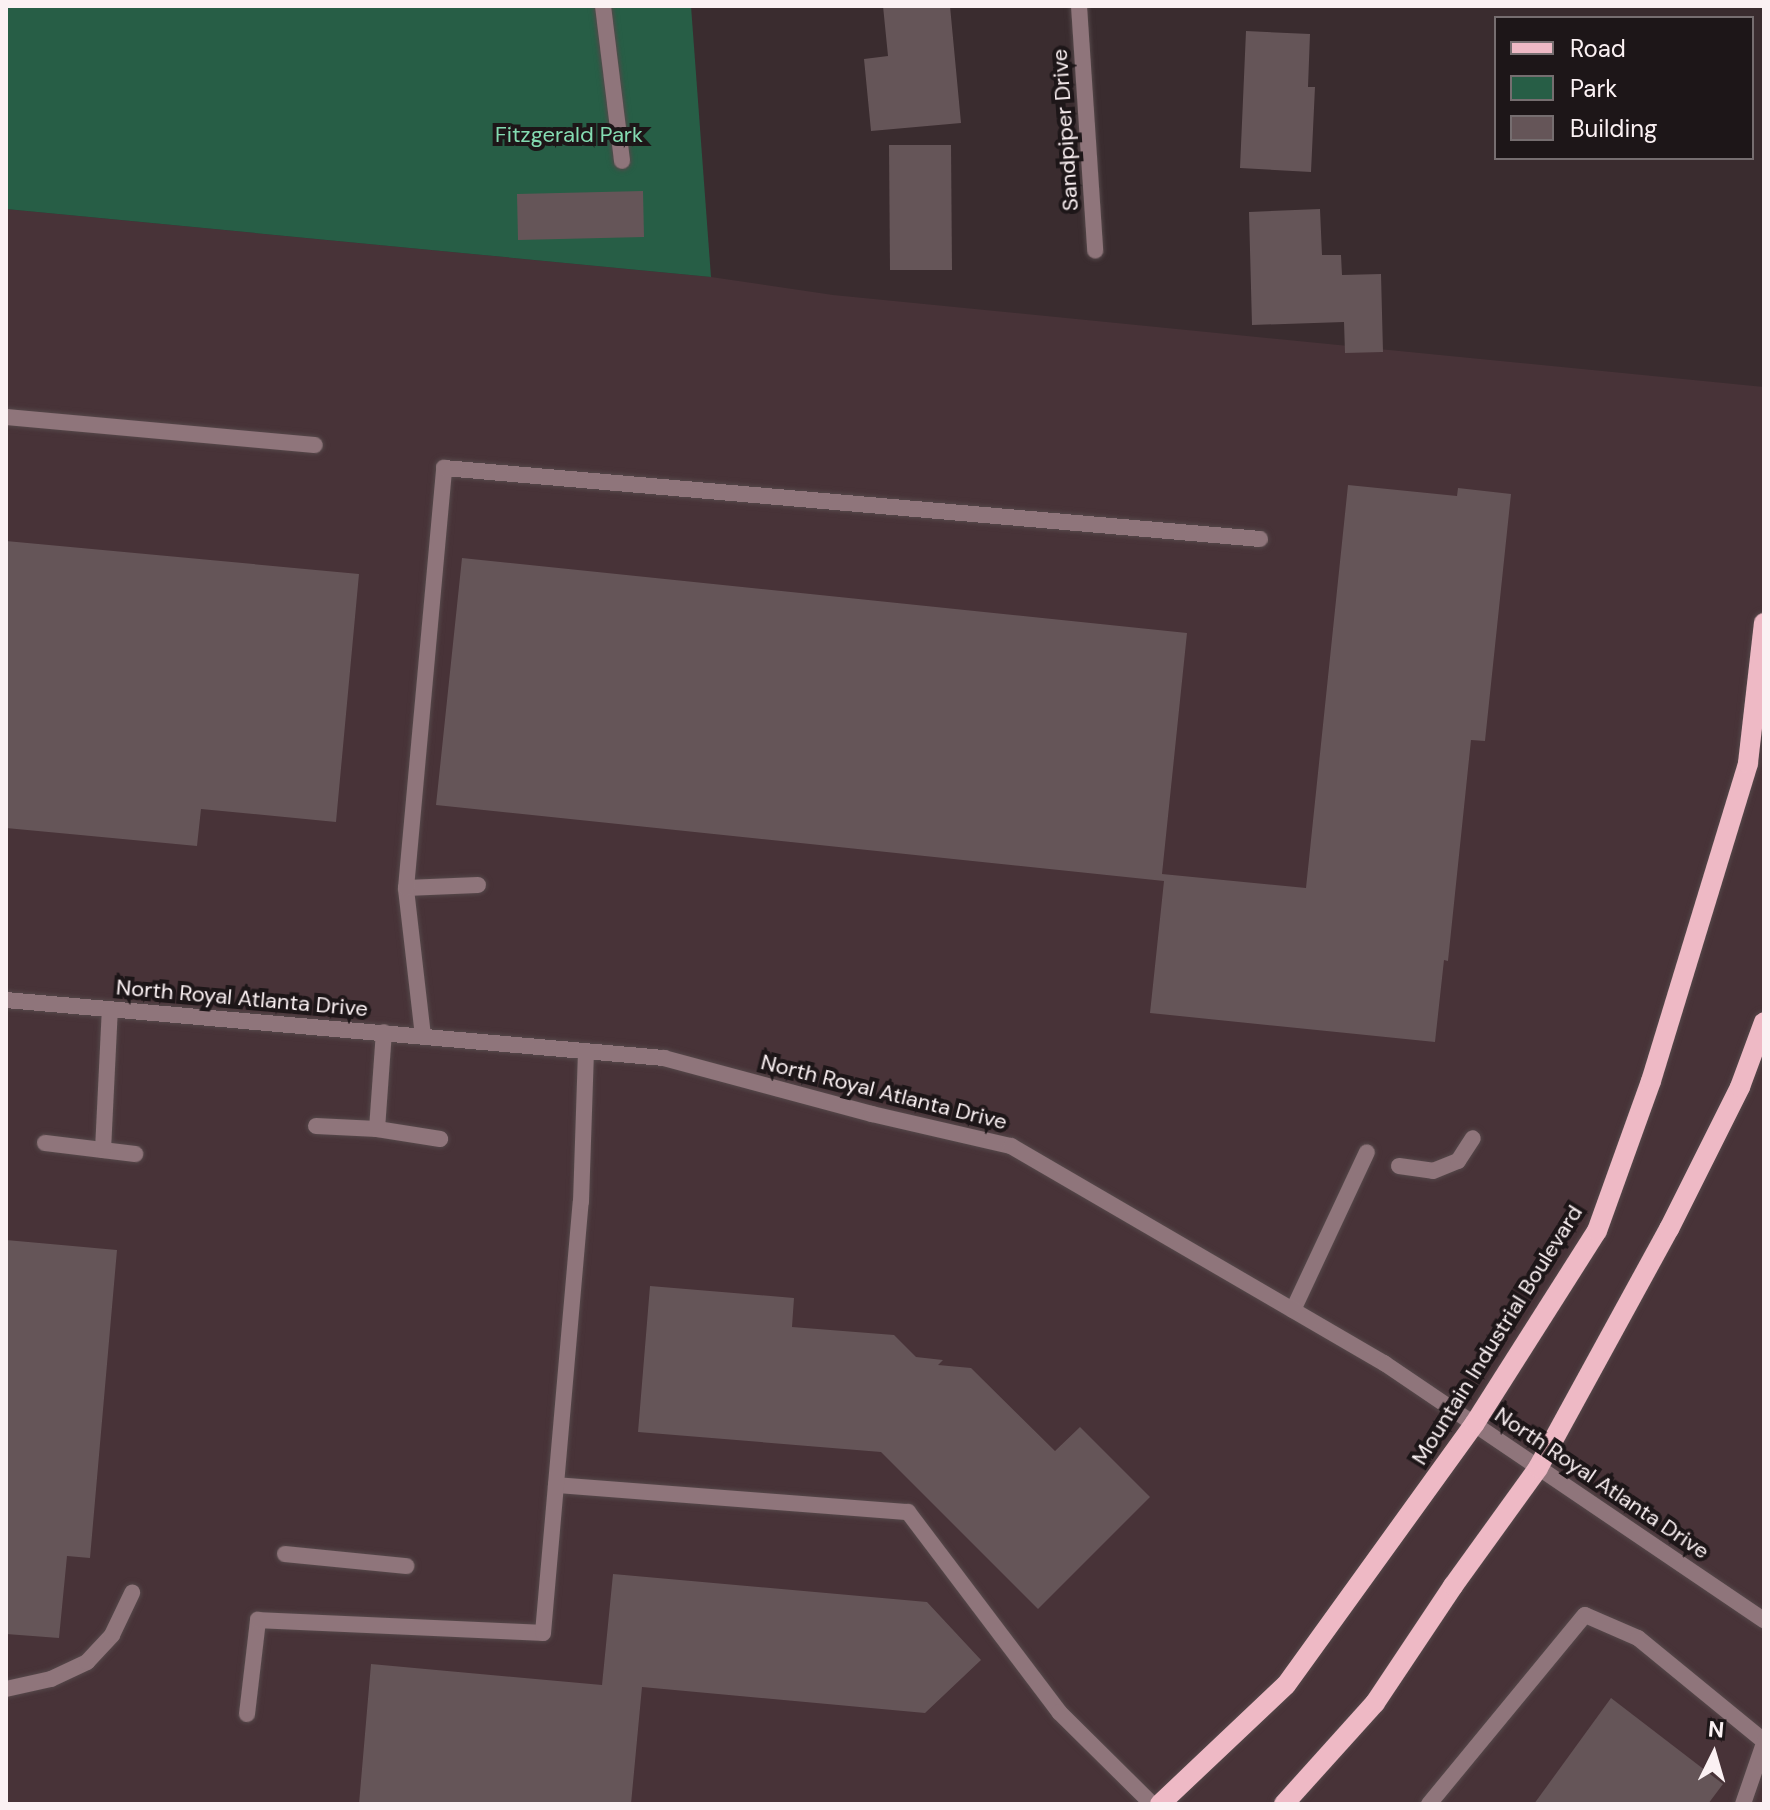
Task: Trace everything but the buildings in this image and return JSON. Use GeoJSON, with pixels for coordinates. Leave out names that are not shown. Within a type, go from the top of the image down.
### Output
{"type":"FeatureCollection","features":[{"type":"Feature","properties":{"kind":"main road","name":"Mountain Industrial Boulevard"},"geometry":{"type":"LineString","coordinates":[[1160,1804],[1286,1685],[1475,1423],[1597,1231],[1651,1081],[1748,763],[1764,623]]}},
{"type":"Feature","properties":{"kind":"main road"},"geometry":{"type":"LineString","coordinates":[[1284,1804],[1375,1703],[1453,1586],[1538,1468],[1669,1229],[1740,1087],[1764,1022]]}},
{"type":"Feature","properties":{"kind":"street"},"geometry":{"type":"LineString","coordinates":[[603,6],[622,161]]}},
{"type":"Feature","properties":{"kind":"street","name":"Sandpiper Drive"},"geometry":{"type":"LineString","coordinates":[[1079,6],[1095,250]]}},
{"type":"Feature","properties":{"kind":"street"},"geometry":{"type":"LineString","coordinates":[[6,417],[315,445]]}},
{"type":"Feature","properties":{"kind":"street"},"geometry":{"type":"LineString","coordinates":[[423,1036],[406,888],[444,468],[1260,539]]}},
{"type":"Feature","properties":{"kind":"street"},"geometry":{"type":"LineString","coordinates":[[406,888],[478,885]]}},
{"type":"Feature","properties":{"kind":"street","name":"North Royal Atlanta Drive"},"geometry":{"type":"LineString","coordinates":[[6,1000],[664,1058],[872,1114],[1011,1146],[1384,1363],[1764,1620]]}},
{"type":"Feature","properties":{"kind":"street"},"geometry":{"type":"LineString","coordinates":[[103,1150],[110,1009]]}},
{"type":"Feature","properties":{"kind":"street"},"geometry":{"type":"LineString","coordinates":[[377,1129],[384,1032]]}},
{"type":"Feature","properties":{"kind":"street"},"geometry":{"type":"LineString","coordinates":[[247,1714],[258,1620],[543,1633],[581,1202],[586,1051]]}},
{"type":"Feature","properties":{"kind":"street"},"geometry":{"type":"LineString","coordinates":[[316,1126],[377,1129],[440,1139]]}},
{"type":"Feature","properties":{"kind":"street"},"geometry":{"type":"LineString","coordinates":[[1399,1166],[1433,1171],[1458,1161],[1473,1138]]}},
{"type":"Feature","properties":{"kind":"street"},"geometry":{"type":"LineString","coordinates":[[45,1143],[135,1154]]}},
{"type":"Feature","properties":{"kind":"street"},"geometry":{"type":"LineString","coordinates":[[1293,1310],[1367,1152]]}},
{"type":"Feature","properties":{"kind":"street"},"geometry":{"type":"LineString","coordinates":[[556,1485],[908,1512],[1059,1712],[1152,1804]]}},
{"type":"Feature","properties":{"kind":"street"},"geometry":{"type":"LineString","coordinates":[[285,1554],[406,1566]]}},
{"type":"Feature","properties":{"kind":"street"},"geometry":{"type":"LineString","coordinates":[[6,1689],[51,1679],[87,1662],[112,1635],[132,1593]]}},
{"type":"Feature","properties":{"kind":"street"},"geometry":{"type":"LineString","coordinates":[[1429,1804],[1585,1615],[1638,1638],[1764,1742],[1743,1804]]}},
{"type":"Feature","properties":{"kind":"shaded area"},"geometry":{"type":"Polygon","coordinates":[[[6,209],[711,277],[833,295],[1764,387],[1764,1804],[6,1804],[6,209]]]}},
{"type":"Feature","properties":{"kind":"green space","name":"Fitzgerald Park"},"geometry":{"type":"Polygon","coordinates":[[[6,6],[691,6],[711,277],[6,209],[6,6]]]}}]}
